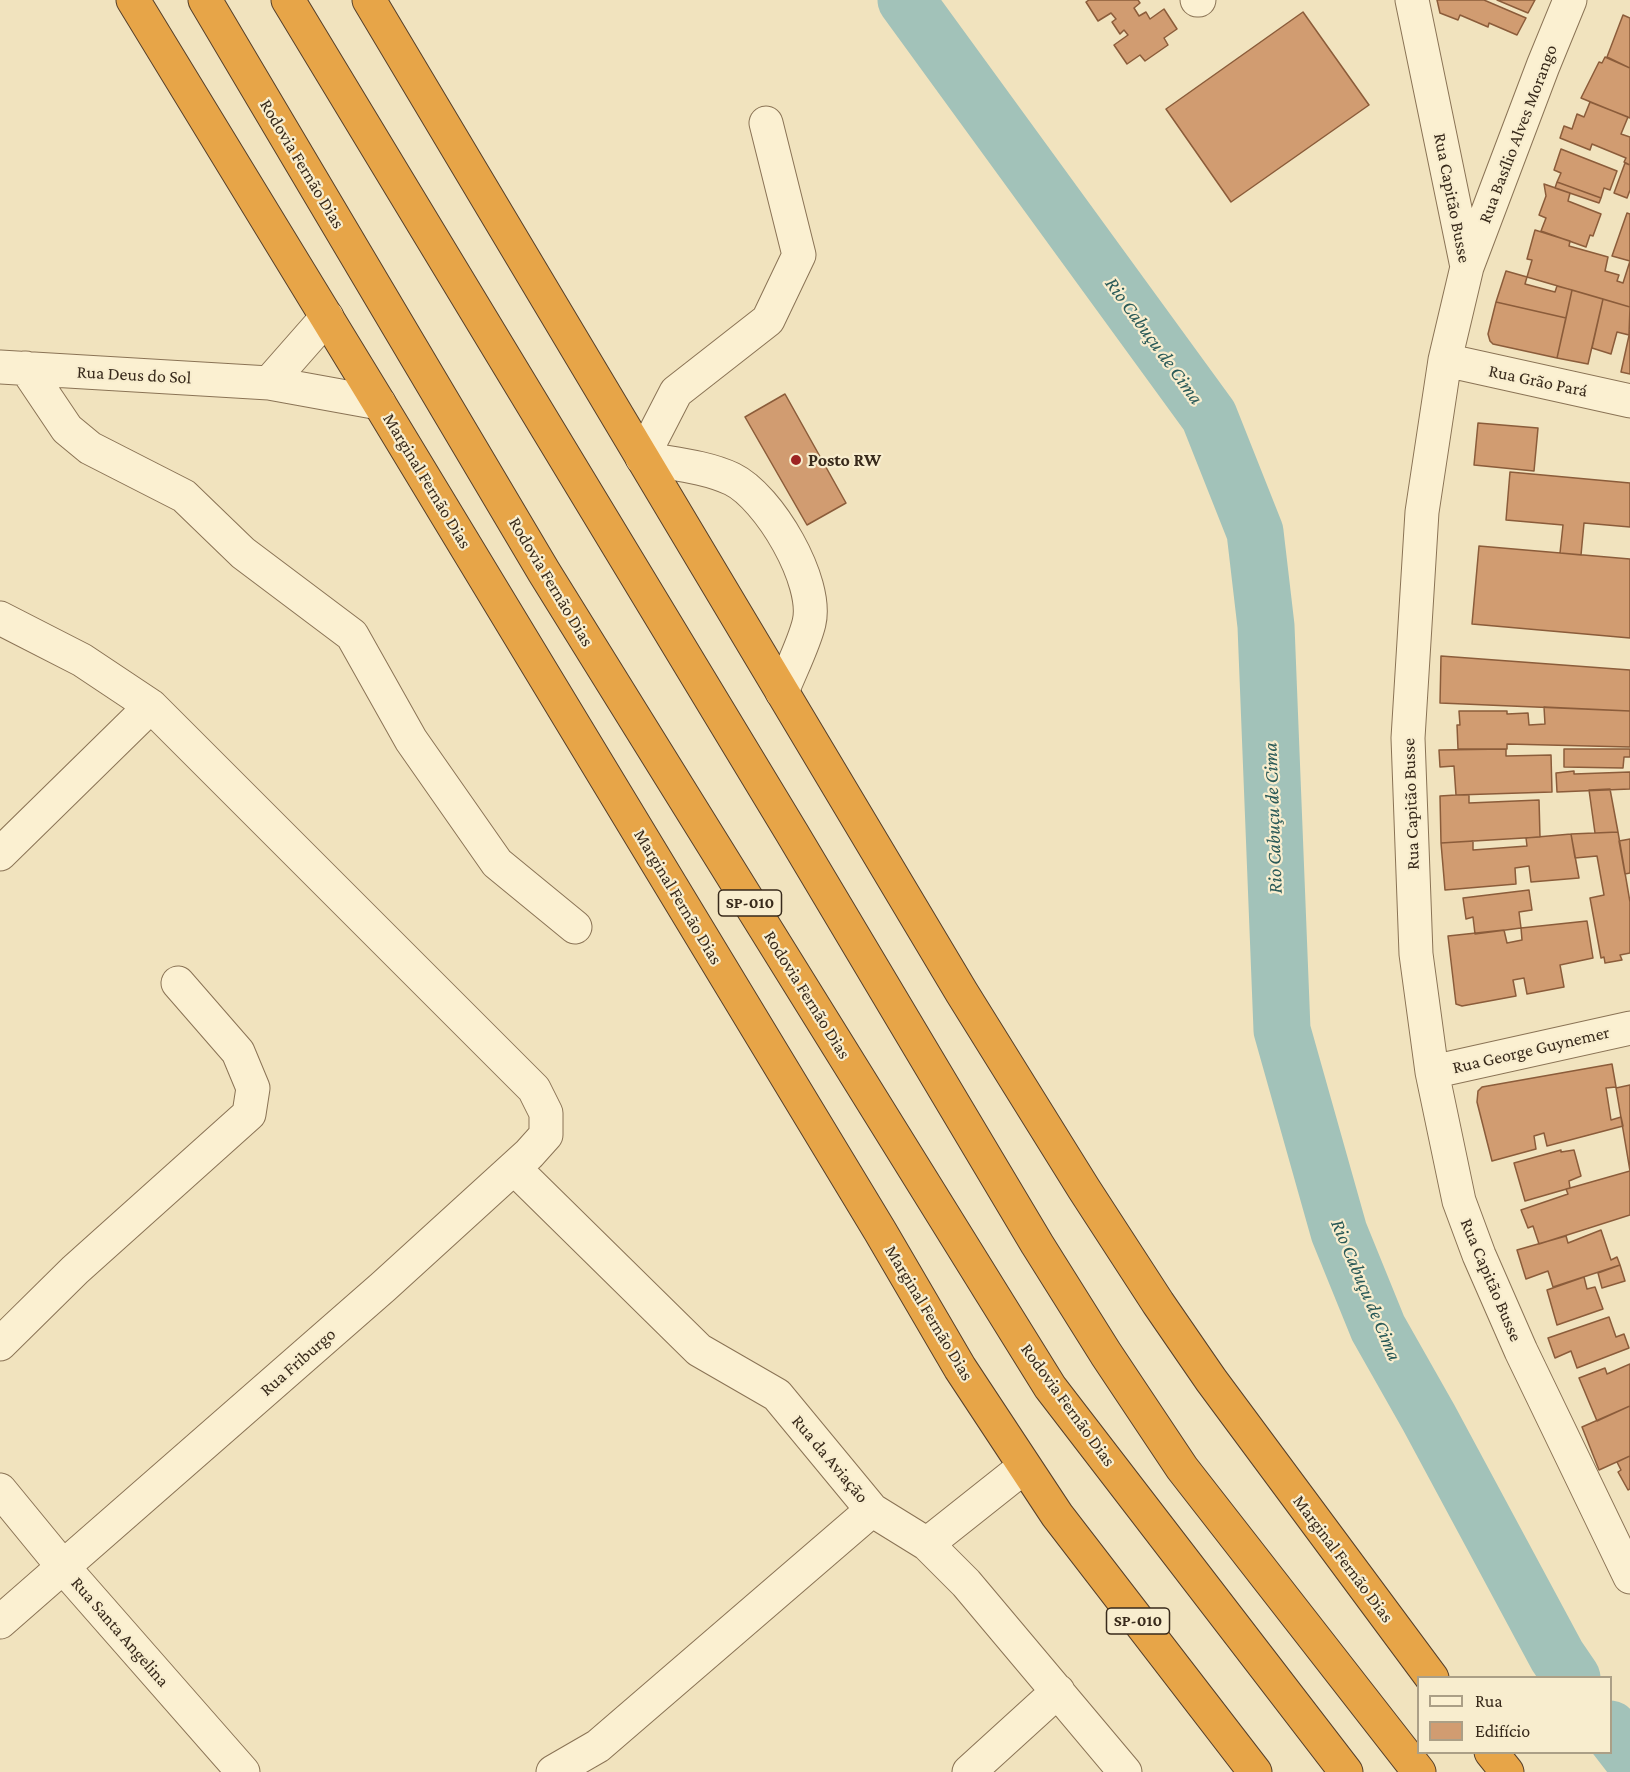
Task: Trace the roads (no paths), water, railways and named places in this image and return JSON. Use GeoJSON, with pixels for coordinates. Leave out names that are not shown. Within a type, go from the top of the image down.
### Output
{"type":"FeatureCollection","features":[{"type":"Feature","properties":{"kind":"highway","name":"Marginal Fernão Dias"},"geometry":{"type":"LineString","coordinates":[[133,0],[380,403],[880,1231],[960,1368],[1056,1515],[1255,1772]]}},
{"type":"Feature","properties":{"kind":"highway","name":"Rodovia Fernão Dias"},"geometry":{"type":"LineString","coordinates":[[205,0],[544,572],[1050,1387],[1346,1772]]}},
{"type":"Feature","properties":{"kind":"highway"},"geometry":{"type":"LineString","coordinates":[[288,0],[792,833],[1037,1244],[1106,1354],[1182,1467],[1419,1772]]}},
{"type":"Feature","properties":{"kind":"highway","name":"Marginal Fernão Dias"},"geometry":{"type":"LineString","coordinates":[[369,0],[962,993],[1084,1189],[1158,1304],[1225,1399],[1431,1676]]}},
{"type":"Feature","properties":{"kind":"highway"},"geometry":{"type":"LineString","coordinates":[[1493,1754],[1507,1772]]}},
{"type":"Feature","properties":{"kind":"street","name":"Rua Capitão Busse"},"geometry":{"type":"LineString","coordinates":[[1412,0],[1467,267],[1445,360],[1422,513],[1408,738],[1416,954],[1432,1072],[1459,1201],[1479,1255],[1521,1351],[1630,1577]]}},
{"type":"Feature","properties":{"kind":"street","name":"Rua Basílio Alves Morango"},"geometry":{"type":"LineString","coordinates":[[1467,267],[1570,0]]}},
{"type":"Feature","properties":{"kind":"street"},"geometry":{"type":"LineString","coordinates":[[766,123],[800,255],[768,320],[676,392],[642,458],[709,470],[734,480],[756,498],[785,537],[804,575],[810,599],[809,623],[782,692]]}},
{"type":"Feature","properties":{"kind":"street"},"geometry":{"type":"LineString","coordinates":[[269,383],[327,317]]}},
{"type":"Feature","properties":{"kind":"street","name":"Rua Grão Pará"},"geometry":{"type":"LineString","coordinates":[[1445,360],[1630,401]]}},
{"type":"Feature","properties":{"kind":"street"},"geometry":{"type":"LineString","coordinates":[[13,368],[67,429],[90,448],[184,496],[243,553],[352,635],[411,740],[497,863],[575,927]]}},
{"type":"Feature","properties":{"kind":"street","name":"Rua Deus do Sol"},"geometry":{"type":"LineString","coordinates":[[13,368],[269,383],[380,403]]}},
{"type":"Feature","properties":{"kind":"street","name":"Rua Friburgo"},"geometry":{"type":"LineString","coordinates":[[0,618],[82,660],[151,706],[534,1089],[546,1113],[546,1135],[521,1161],[383,1287],[0,1622]]}},
{"type":"Feature","properties":{"kind":"street"},"geometry":{"type":"LineString","coordinates":[[0,854],[151,706]]}},
{"type":"Feature","properties":{"kind":"street"},"geometry":{"type":"LineString","coordinates":[[0,1344],[75,1270],[249,1114],[253,1088],[238,1052],[178,983]]}},
{"type":"Feature","properties":{"kind":"street","name":"Rua George Guynemer"},"geometry":{"type":"LineString","coordinates":[[1432,1072],[1630,1028]]}},
{"type":"Feature","properties":{"kind":"street","name":"Rua da Aviação"},"geometry":{"type":"LineString","coordinates":[[521,1161],[699,1350],[777,1395],[872,1510],[927,1544],[966,1583],[1125,1772]]}},
{"type":"Feature","properties":{"kind":"street"},"geometry":{"type":"LineString","coordinates":[[927,1544],[1024,1467]]}},
{"type":"Feature","properties":{"kind":"street","name":"Rua Santa Angelina"},"geometry":{"type":"LineString","coordinates":[[0,1490],[64,1568],[243,1772]]}},
{"type":"Feature","properties":{"kind":"street"},"geometry":{"type":"LineString","coordinates":[[553,1772],[598,1746],[872,1510]]}},
{"type":"Feature","properties":{"kind":"street"},"geometry":{"type":"LineString","coordinates":[[969,1772],[1058,1691]]}},
{"type":"Feature","properties":{"kind":"waterway","name":"Rio Cabuçu de Cima"},"geometry":{"type":"LineString","coordinates":[[906,0],[1209,416],[1255,532],[1266,626],[1282,1030],[1339,1232],[1378,1328],[1557,1656],[1571,1676]]}},
{"type":"Feature","properties":{"kind":"waterway","name":"Rio Cabuçu de Cima"},"geometry":{"type":"LineString","coordinates":[[1612,1732],[1630,1755]]}},
{"type":"Feature","properties":{"kind":"place","name":"Posto RW"},"geometry":{"type":"Point","coordinates":[796,460]}}]}
